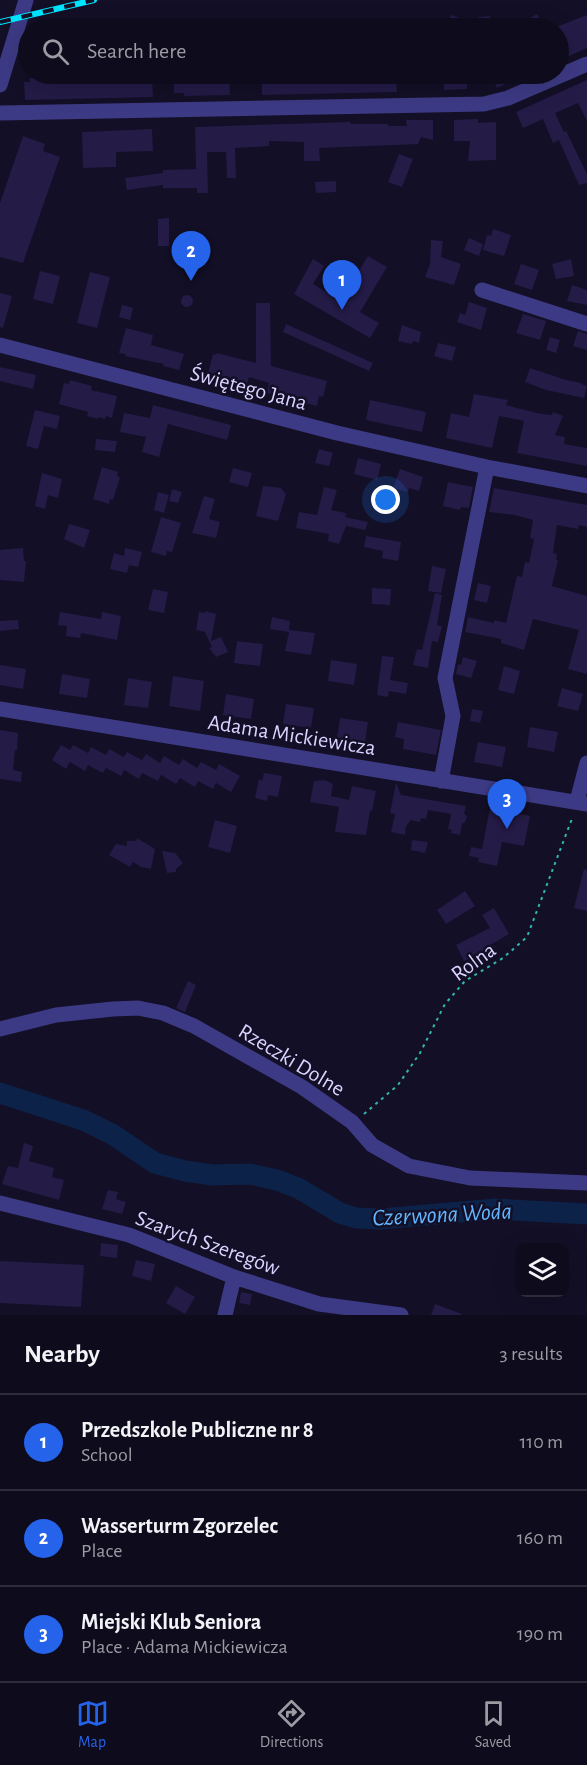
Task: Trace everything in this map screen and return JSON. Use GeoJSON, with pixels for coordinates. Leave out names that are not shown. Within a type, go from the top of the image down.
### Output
{"type":"FeatureCollection","features":[{"type":"Feature","properties":{"kind":"street"},"geometry":{"type":"LineString","coordinates":[[20,18],[26,0]]}},
{"type":"Feature","properties":{"kind":"street"},"geometry":{"type":"LineString","coordinates":[[0,85],[18,26]]}},
{"type":"Feature","properties":{"kind":"street"},"geometry":{"type":"LineString","coordinates":[[569,72],[587,64]]}},
{"type":"Feature","properties":{"kind":"street"},"geometry":{"type":"LineString","coordinates":[[0,113],[484,104],[508,98],[541,84]]}},
{"type":"Feature","properties":{"kind":"street"},"geometry":{"type":"LineString","coordinates":[[482,290],[587,324]]}},
{"type":"Feature","properties":{"kind":"street","name":"Świętego Jana"},"geometry":{"type":"LineString","coordinates":[[0,345],[337,433],[487,467],[587,486]]}},
{"type":"Feature","properties":{"kind":"street"},"geometry":{"type":"LineString","coordinates":[[441,781],[453,716],[445,678],[487,467]]}},
{"type":"Feature","properties":{"kind":"street","name":"Adama Mickiewicza"},"geometry":{"type":"LineString","coordinates":[[0,709],[582,803]]}},
{"type":"Feature","properties":{"kind":"street"},"geometry":{"type":"LineString","coordinates":[[582,803],[587,763]]}},
{"type":"Feature","properties":{"kind":"street","name":"Rzeczki Dolne"},"geometry":{"type":"LineString","coordinates":[[0,1029],[56,1015],[90,1011],[138,1008],[163,1013],[194,1026],[302,1087],[352,1122],[372,1145],[409,1166],[470,1178],[587,1182]]}},
{"type":"Feature","properties":{"kind":"street","name":"Szarych Szeregów"},"geometry":{"type":"LineString","coordinates":[[0,1203],[129,1235],[234,1277],[319,1304],[401,1315]]}},
{"type":"Feature","properties":{"kind":"street"},"geometry":{"type":"LineString","coordinates":[[225,1315],[234,1277]]}},
{"type":"Feature","properties":{"kind":"path","name":"Rolna"},"geometry":{"type":"LineString","coordinates":[[352,1122],[399,1085],[420,1053],[445,1004],[465,981],[503,958],[527,937],[568,832],[582,803]]}},
{"type":"Feature","properties":{"kind":"building"},"geometry":{"type":"Polygon","coordinates":[[[587,15],[587,48],[569,56],[569,22],[587,15]]]}},
{"type":"Feature","properties":{"kind":"building"},"geometry":{"type":"Polygon","coordinates":[[[587,80],[587,121],[578,103],[555,113],[587,174],[587,183],[579,185],[559,140],[553,143],[543,119],[523,128],[516,112],[587,80]]]}},
{"type":"Feature","properties":{"kind":"building"},"geometry":{"type":"Polygon","coordinates":[[[24,84],[152,84],[153,97],[25,100],[24,84]]]}},
{"type":"Feature","properties":{"kind":"building"},"geometry":{"type":"Polygon","coordinates":[[[174,84],[229,84],[230,95],[184,96],[184,93],[174,93],[174,84]]]}},
{"type":"Feature","properties":{"kind":"building"},"geometry":{"type":"Polygon","coordinates":[[[262,84],[396,84],[397,92],[262,95],[262,84]]]}},
{"type":"Feature","properties":{"kind":"building"},"geometry":{"type":"Polygon","coordinates":[[[444,84],[467,84],[467,89],[444,90],[444,84]]]}},
{"type":"Feature","properties":{"kind":"building"},"geometry":{"type":"Polygon","coordinates":[[[478,119],[478,123],[496,122],[496,160],[468,161],[470,141],[454,141],[454,120],[478,119]]]}},
{"type":"Feature","properties":{"kind":"building"},"geometry":{"type":"Polygon","coordinates":[[[406,120],[433,120],[433,140],[421,137],[418,144],[319,148],[320,161],[304,161],[304,142],[269,141],[269,146],[235,148],[236,178],[227,178],[226,152],[207,152],[208,193],[197,193],[197,188],[163,188],[163,185],[127,190],[125,178],[163,173],[163,170],[196,169],[195,127],[350,122],[351,124],[407,126],[406,120]]]}},
{"type":"Feature","properties":{"kind":"building"},"geometry":{"type":"Polygon","coordinates":[[[152,129],[153,151],[116,152],[116,167],[83,168],[82,132],[152,129]]]}},
{"type":"Feature","properties":{"kind":"building"},"geometry":{"type":"Polygon","coordinates":[[[23,136],[45,144],[43,151],[60,157],[23,263],[0,257],[0,203],[23,136]]]}},
{"type":"Feature","properties":{"kind":"building"},"geometry":{"type":"Polygon","coordinates":[[[399,154],[413,159],[402,187],[388,182],[399,154]]]}},
{"type":"Feature","properties":{"kind":"building"},"geometry":{"type":"Polygon","coordinates":[[[336,181],[336,192],[316,193],[315,182],[336,181]]]}},
{"type":"Feature","properties":{"kind":"building"},"geometry":{"type":"Polygon","coordinates":[[[169,218],[169,246],[158,246],[158,219],[169,218]]]}},
{"type":"Feature","properties":{"kind":"building"},"geometry":{"type":"Polygon","coordinates":[[[493,229],[511,235],[504,256],[483,250],[487,235],[491,236],[493,229]]]}},
{"type":"Feature","properties":{"kind":"building"},"geometry":{"type":"Polygon","coordinates":[[[469,238],[483,244],[479,256],[464,250],[469,238]]]}},
{"type":"Feature","properties":{"kind":"building"},"geometry":{"type":"Polygon","coordinates":[[[431,240],[443,241],[441,257],[461,264],[454,285],[425,277],[430,264],[431,240]]]}},
{"type":"Feature","properties":{"kind":"building"},"geometry":{"type":"Polygon","coordinates":[[[368,256],[387,267],[360,312],[379,323],[370,338],[294,294],[313,259],[324,266],[313,284],[341,301],[368,256]]]}},
{"type":"Feature","properties":{"kind":"building"},"geometry":{"type":"Polygon","coordinates":[[[571,259],[574,276],[556,279],[552,264],[571,259]]]}},
{"type":"Feature","properties":{"kind":"building"},"geometry":{"type":"Polygon","coordinates":[[[521,264],[539,270],[532,290],[514,284],[521,264]]]}},
{"type":"Feature","properties":{"kind":"building"},"geometry":{"type":"Polygon","coordinates":[[[40,271],[60,276],[53,304],[33,299],[40,271]]]}},
{"type":"Feature","properties":{"kind":"building"},"geometry":{"type":"Polygon","coordinates":[[[90,272],[110,277],[97,328],[77,323],[90,272]]]}},
{"type":"Feature","properties":{"kind":"building"},"geometry":{"type":"Polygon","coordinates":[[[572,285],[587,290],[587,305],[567,301],[572,285]]]}},
{"type":"Feature","properties":{"kind":"building"},"geometry":{"type":"Polygon","coordinates":[[[0,293],[12,296],[3,328],[0,327],[0,293]]]}},
{"type":"Feature","properties":{"kind":"building"},"geometry":{"type":"Polygon","coordinates":[[[187,295],[193,301],[187,307],[181,301],[187,295]]]}},
{"type":"Feature","properties":{"kind":"building"},"geometry":{"type":"Polygon","coordinates":[[[469,302],[487,308],[481,330],[457,322],[460,313],[465,315],[469,302]]]}},
{"type":"Feature","properties":{"kind":"building"},"geometry":{"type":"Polygon","coordinates":[[[256,303],[270,303],[271,366],[327,381],[323,397],[319,396],[317,406],[267,393],[269,383],[249,377],[246,388],[207,378],[213,354],[256,363],[256,303]]]}},
{"type":"Feature","properties":{"kind":"building"},"geometry":{"type":"Polygon","coordinates":[[[122,305],[133,308],[130,320],[119,317],[122,305]]]}},
{"type":"Feature","properties":{"kind":"building"},"geometry":{"type":"Polygon","coordinates":[[[523,314],[546,321],[540,340],[516,333],[523,314]]]}},
{"type":"Feature","properties":{"kind":"building"},"geometry":{"type":"Polygon","coordinates":[[[286,324],[373,363],[369,371],[283,332],[286,324]]]}},
{"type":"Feature","properties":{"kind":"building"},"geometry":{"type":"Polygon","coordinates":[[[402,325],[421,332],[419,343],[398,341],[402,325]]]}},
{"type":"Feature","properties":{"kind":"building"},"geometry":{"type":"Polygon","coordinates":[[[126,328],[153,335],[151,345],[184,354],[179,370],[119,353],[126,328]]]}},
{"type":"Feature","properties":{"kind":"building"},"geometry":{"type":"Polygon","coordinates":[[[578,331],[587,334],[587,350],[573,346],[578,331]]]}},
{"type":"Feature","properties":{"kind":"building"},"geometry":{"type":"Polygon","coordinates":[[[550,337],[560,340],[556,353],[546,350],[550,337]]]}},
{"type":"Feature","properties":{"kind":"building"},"geometry":{"type":"Polygon","coordinates":[[[438,343],[456,347],[452,361],[434,356],[438,343]]]}},
{"type":"Feature","properties":{"kind":"building"},"geometry":{"type":"Polygon","coordinates":[[[0,367],[36,375],[33,389],[0,381],[0,367]]]}},
{"type":"Feature","properties":{"kind":"building"},"geometry":{"type":"Polygon","coordinates":[[[530,368],[587,386],[584,398],[546,390],[525,382],[530,368]]]}},
{"type":"Feature","properties":{"kind":"building"},"geometry":{"type":"Polygon","coordinates":[[[70,380],[92,386],[91,390],[117,396],[112,418],[106,416],[105,419],[98,417],[98,419],[87,416],[88,412],[59,404],[64,383],[69,384],[70,380]]]}},
{"type":"Feature","properties":{"kind":"building"},"geometry":{"type":"Polygon","coordinates":[[[474,394],[508,400],[506,405],[541,414],[552,415],[553,412],[563,416],[555,435],[565,437],[564,444],[587,448],[587,466],[517,453],[524,421],[520,420],[499,416],[492,448],[446,438],[451,413],[469,417],[474,394]]]}},
{"type":"Feature","properties":{"kind":"building"},"geometry":{"type":"Polygon","coordinates":[[[370,400],[426,412],[422,432],[366,420],[370,400]]]}},
{"type":"Feature","properties":{"kind":"building"},"geometry":{"type":"Polygon","coordinates":[[[153,405],[231,425],[227,440],[168,424],[159,457],[142,452],[146,437],[120,432],[124,413],[150,418],[153,405]]]}},
{"type":"Feature","properties":{"kind":"building"},"geometry":{"type":"Polygon","coordinates":[[[35,410],[60,416],[57,429],[44,426],[38,449],[26,446],[35,410]]]}},
{"type":"Feature","properties":{"kind":"building"},"geometry":{"type":"Polygon","coordinates":[[[96,439],[117,441],[115,452],[95,450],[96,439]]]}},
{"type":"Feature","properties":{"kind":"building"},"geometry":{"type":"Polygon","coordinates":[[[319,449],[333,453],[329,466],[315,463],[319,449]]]}},
{"type":"Feature","properties":{"kind":"building"},"geometry":{"type":"Polygon","coordinates":[[[358,458],[381,464],[377,480],[354,474],[358,458]]]}},
{"type":"Feature","properties":{"kind":"building"},"geometry":{"type":"Polygon","coordinates":[[[102,467],[118,472],[117,476],[120,477],[113,500],[110,499],[109,504],[93,499],[102,467]]]}},
{"type":"Feature","properties":{"kind":"building"},"geometry":{"type":"Polygon","coordinates":[[[233,468],[252,473],[248,487],[229,482],[233,468]]]}},
{"type":"Feature","properties":{"kind":"building"},"geometry":{"type":"Polygon","coordinates":[[[400,469],[423,477],[419,491],[409,488],[408,492],[393,488],[400,469]]]}},
{"type":"Feature","properties":{"kind":"building"},"geometry":{"type":"Polygon","coordinates":[[[42,473],[62,479],[58,498],[48,495],[45,509],[35,506],[42,473]]]}},
{"type":"Feature","properties":{"kind":"building"},"geometry":{"type":"Polygon","coordinates":[[[448,482],[473,487],[469,508],[461,507],[460,510],[443,506],[448,482]]]}},
{"type":"Feature","properties":{"kind":"building"},"geometry":{"type":"Polygon","coordinates":[[[263,486],[281,488],[286,494],[278,521],[256,516],[263,486]]]}},
{"type":"Feature","properties":{"kind":"building"},"geometry":{"type":"Polygon","coordinates":[[[324,487],[337,490],[331,510],[346,513],[345,517],[368,522],[365,530],[346,526],[339,544],[328,541],[329,534],[296,528],[299,512],[317,515],[324,487]]]}},
{"type":"Feature","properties":{"kind":"building"},"geometry":{"type":"Polygon","coordinates":[[[494,488],[587,505],[587,527],[579,525],[578,529],[557,525],[553,553],[557,554],[556,560],[558,560],[552,586],[587,596],[587,674],[568,669],[579,630],[533,619],[524,650],[501,643],[501,639],[465,632],[468,617],[494,623],[494,620],[506,623],[517,576],[522,577],[525,562],[529,563],[534,539],[530,538],[533,520],[489,512],[494,488]]]}},
{"type":"Feature","properties":{"kind":"building"},"geometry":{"type":"Polygon","coordinates":[[[172,489],[182,492],[178,503],[169,501],[172,489]]]}},
{"type":"Feature","properties":{"kind":"building"},"geometry":{"type":"Polygon","coordinates":[[[158,492],[169,495],[164,513],[154,510],[158,492]]]}},
{"type":"Feature","properties":{"kind":"building"},"geometry":{"type":"Polygon","coordinates":[[[204,496],[215,499],[209,519],[220,522],[216,538],[192,533],[204,496]]]}},
{"type":"Feature","properties":{"kind":"building"},"geometry":{"type":"Polygon","coordinates":[[[161,517],[181,523],[172,552],[167,551],[166,556],[151,552],[161,517]]]}},
{"type":"Feature","properties":{"kind":"building"},"geometry":{"type":"Polygon","coordinates":[[[69,524],[90,530],[84,548],[64,539],[69,524]]]}},
{"type":"Feature","properties":{"kind":"building"},"geometry":{"type":"Polygon","coordinates":[[[366,536],[401,542],[398,561],[382,558],[383,551],[364,547],[366,536]]]}},
{"type":"Feature","properties":{"kind":"building"},"geometry":{"type":"Polygon","coordinates":[[[23,548],[24,561],[26,561],[24,582],[0,580],[0,550],[23,548]]]}},
{"type":"Feature","properties":{"kind":"building"},"geometry":{"type":"Polygon","coordinates":[[[125,548],[142,552],[138,567],[129,565],[127,573],[110,569],[114,553],[124,556],[125,548]]]}},
{"type":"Feature","properties":{"kind":"building"},"geometry":{"type":"Polygon","coordinates":[[[432,566],[446,569],[441,593],[428,591],[432,566]]]}},
{"type":"Feature","properties":{"kind":"building"},"geometry":{"type":"Polygon","coordinates":[[[478,583],[491,586],[487,603],[474,600],[478,583]]]}},
{"type":"Feature","properties":{"kind":"building"},"geometry":{"type":"Polygon","coordinates":[[[372,588],[391,589],[390,605],[372,604],[372,588]]]}},
{"type":"Feature","properties":{"kind":"building"},"geometry":{"type":"Polygon","coordinates":[[[153,589],[168,592],[164,613],[148,610],[153,589]]]}},
{"type":"Feature","properties":{"kind":"building"},"geometry":{"type":"Polygon","coordinates":[[[435,593],[442,595],[437,625],[442,626],[438,642],[432,641],[428,668],[413,665],[417,649],[422,650],[435,593]]]}},
{"type":"Feature","properties":{"kind":"building"},"geometry":{"type":"Polygon","coordinates":[[[205,611],[216,614],[211,641],[221,637],[228,652],[216,657],[209,648],[212,647],[205,632],[196,630],[199,612],[205,613],[205,611]]]}},
{"type":"Feature","properties":{"kind":"building"},"geometry":{"type":"Polygon","coordinates":[[[60,612],[101,619],[102,612],[121,616],[117,640],[81,633],[80,638],[66,636],[67,626],[58,625],[60,612]]]}},
{"type":"Feature","properties":{"kind":"building"},"geometry":{"type":"Polygon","coordinates":[[[272,617],[290,621],[289,630],[315,633],[311,655],[285,651],[289,632],[270,629],[272,617]]]}},
{"type":"Feature","properties":{"kind":"building"},"geometry":{"type":"Polygon","coordinates":[[[18,620],[19,629],[0,631],[0,621],[18,620]]]}},
{"type":"Feature","properties":{"kind":"building"},"geometry":{"type":"Polygon","coordinates":[[[237,641],[263,644],[260,666],[234,663],[237,641]]]}},
{"type":"Feature","properties":{"kind":"building"},"geometry":{"type":"Polygon","coordinates":[[[382,656],[394,657],[390,680],[408,683],[406,694],[389,691],[388,697],[377,695],[382,656]]]}},
{"type":"Feature","properties":{"kind":"building"},"geometry":{"type":"Polygon","coordinates":[[[463,657],[477,661],[471,678],[456,674],[458,664],[461,665],[463,657]]]}},
{"type":"Feature","properties":{"kind":"building"},"geometry":{"type":"Polygon","coordinates":[[[331,660],[357,664],[354,685],[328,681],[331,660]]]}},
{"type":"Feature","properties":{"kind":"building"},"geometry":{"type":"Polygon","coordinates":[[[0,665],[26,669],[23,689],[0,685],[0,665]]]}},
{"type":"Feature","properties":{"kind":"building"},"geometry":{"type":"Polygon","coordinates":[[[504,666],[520,671],[514,694],[498,690],[504,666]]]}},
{"type":"Feature","properties":{"kind":"building"},"geometry":{"type":"Polygon","coordinates":[[[62,674],[90,679],[87,698],[59,694],[62,674]]]}},
{"type":"Feature","properties":{"kind":"building"},"geometry":{"type":"Polygon","coordinates":[[[173,676],[204,681],[200,711],[169,706],[173,676]]]}},
{"type":"Feature","properties":{"kind":"building"},"geometry":{"type":"Polygon","coordinates":[[[128,678],[152,682],[148,708],[124,705],[128,678]]]}},
{"type":"Feature","properties":{"kind":"building"},"geometry":{"type":"Polygon","coordinates":[[[562,688],[583,694],[578,711],[557,706],[562,688]]]}},
{"type":"Feature","properties":{"kind":"building"},"geometry":{"type":"Polygon","coordinates":[[[226,694],[254,699],[251,719],[223,715],[226,694]]]}},
{"type":"Feature","properties":{"kind":"building"},"geometry":{"type":"Polygon","coordinates":[[[286,704],[314,708],[311,728],[283,724],[286,704]]]}},
{"type":"Feature","properties":{"kind":"building"},"geometry":{"type":"Polygon","coordinates":[[[472,709],[483,711],[480,723],[470,721],[472,709]]]}},
{"type":"Feature","properties":{"kind":"building"},"geometry":{"type":"Polygon","coordinates":[[[340,718],[368,722],[365,742],[337,738],[340,718]]]}},
{"type":"Feature","properties":{"kind":"building"},"geometry":{"type":"Polygon","coordinates":[[[398,722],[441,730],[436,755],[403,749],[404,739],[395,737],[398,722]]]}},
{"type":"Feature","properties":{"kind":"building"},"geometry":{"type":"Polygon","coordinates":[[[530,727],[558,732],[554,752],[527,747],[530,727]]]}},
{"type":"Feature","properties":{"kind":"building"},"geometry":{"type":"Polygon","coordinates":[[[0,730],[18,733],[13,770],[22,772],[21,782],[0,779],[0,730]]]}},
{"type":"Feature","properties":{"kind":"building"},"geometry":{"type":"Polygon","coordinates":[[[478,742],[506,747],[502,767],[474,762],[478,742]]]}},
{"type":"Feature","properties":{"kind":"building"},"geometry":{"type":"Polygon","coordinates":[[[61,745],[70,750],[73,745],[88,753],[91,747],[106,755],[109,749],[124,757],[127,752],[142,760],[146,754],[160,763],[164,756],[179,765],[183,759],[197,768],[201,762],[216,770],[219,764],[240,776],[231,792],[216,783],[213,789],[198,781],[195,787],[180,778],[176,784],[161,775],[158,781],[142,773],[139,779],[124,770],[121,776],[106,768],[103,773],[88,765],[85,771],[70,762],[66,769],[52,760],[61,745]]]}},
{"type":"Feature","properties":{"kind":"building"},"geometry":{"type":"Polygon","coordinates":[[[264,773],[282,776],[278,797],[268,795],[267,801],[255,798],[259,779],[262,781],[264,773]]]}},
{"type":"Feature","properties":{"kind":"building"},"geometry":{"type":"Polygon","coordinates":[[[325,780],[333,784],[331,796],[349,800],[352,786],[376,791],[366,835],[335,832],[339,807],[310,802],[314,781],[325,780]]]}},
{"type":"Feature","properties":{"kind":"building"},"geometry":{"type":"Polygon","coordinates":[[[396,783],[401,795],[466,806],[464,814],[467,816],[462,824],[460,835],[451,833],[452,830],[448,829],[451,814],[428,810],[426,819],[421,818],[420,822],[411,820],[406,826],[405,835],[391,832],[395,814],[390,813],[396,783]]]}},
{"type":"Feature","properties":{"kind":"building"},"geometry":{"type":"Polygon","coordinates":[[[490,808],[530,816],[524,846],[502,842],[497,866],[478,862],[479,858],[469,856],[471,847],[482,849],[490,808]]]}},
{"type":"Feature","properties":{"kind":"building"},"geometry":{"type":"Polygon","coordinates":[[[215,820],[237,826],[230,853],[208,847],[215,820]]]}},
{"type":"Feature","properties":{"kind":"building"},"geometry":{"type":"Polygon","coordinates":[[[137,838],[155,849],[151,869],[133,862],[130,867],[109,855],[116,844],[127,846],[127,841],[136,841],[137,838]]]}},
{"type":"Feature","properties":{"kind":"building"},"geometry":{"type":"Polygon","coordinates":[[[412,840],[428,842],[425,853],[411,850],[412,840]]]}},
{"type":"Feature","properties":{"kind":"building"},"geometry":{"type":"Polygon","coordinates":[[[162,851],[175,853],[183,863],[176,869],[176,872],[167,873],[162,851]]]}},
{"type":"Feature","properties":{"kind":"building"},"geometry":{"type":"Polygon","coordinates":[[[584,869],[587,870],[587,911],[574,908],[584,869]]]}},
{"type":"Feature","properties":{"kind":"building"},"geometry":{"type":"Polygon","coordinates":[[[465,891],[475,906],[446,924],[437,910],[465,891]]]}},
{"type":"Feature","properties":{"kind":"building"},"geometry":{"type":"Polygon","coordinates":[[[494,908],[509,934],[487,947],[489,949],[464,961],[456,945],[490,928],[482,915],[494,908]]]}},
{"type":"Feature","properties":{"kind":"building"},"geometry":{"type":"Polygon","coordinates":[[[188,981],[196,985],[185,1012],[176,1008],[188,981]]]}},
{"type":"Feature","properties":{"kind":"building"},"geometry":{"type":"Polygon","coordinates":[[[24,1143],[33,1146],[29,1161],[54,1168],[52,1177],[64,1180],[59,1200],[2,1184],[8,1166],[18,1168],[24,1143]]]}},
{"type":"Feature","properties":{"kind":"building"},"geometry":{"type":"Polygon","coordinates":[[[108,1190],[118,1192],[116,1199],[126,1202],[122,1214],[102,1209],[108,1190]]]}},
{"type":"Feature","properties":{"kind":"building"},"geometry":{"type":"Polygon","coordinates":[[[101,1243],[118,1245],[117,1258],[100,1256],[101,1243]]]}},
{"type":"Feature","properties":{"kind":"building"},"geometry":{"type":"Polygon","coordinates":[[[136,1260],[155,1264],[151,1281],[132,1276],[136,1260]]]}},
{"type":"Feature","properties":{"kind":"building"},"geometry":{"type":"Polygon","coordinates":[[[0,1261],[84,1265],[81,1307],[0,1303],[0,1261]]]}},
{"type":"Feature","properties":{"kind":"building"},"geometry":{"type":"Polygon","coordinates":[[[176,1286],[195,1297],[185,1314],[166,1303],[176,1286]]]}},
{"type":"Feature","properties":{"kind":"building"},"geometry":{"type":"Polygon","coordinates":[[[241,1292],[252,1294],[250,1305],[239,1303],[241,1292]]]}},
{"type":"Feature","properties":{"kind":"building"},"geometry":{"type":"Polygon","coordinates":[[[435,1304],[462,1314],[462,1315],[431,1315],[435,1304]]]}},
{"type":"Feature","properties":{"kind":"waterway","name":"Czerwona Woda"},"geometry":{"type":"LineString","coordinates":[[0,1093],[83,1120],[112,1134],[155,1163],[212,1175],[250,1174],[277,1180],[298,1188],[340,1213],[356,1218],[380,1219],[496,1209],[587,1214]]}},
{"type":"Feature","properties":{"kind":"railway"},"geometry":{"type":"LineString","coordinates":[[0,22],[94,0]]}},
{"type":"Feature","properties":{"kind":"place","name":"Wasserturm Zgorzelec"},"geometry":{"type":"Point","coordinates":[191,281]}},
{"type":"Feature","properties":{"kind":"place","name":"Przedszkole Publiczne nr 8"},"geometry":{"type":"Point","coordinates":[342,310]}},
{"type":"Feature","properties":{"kind":"place","name":"Miejski Klub Seniora"},"geometry":{"type":"Point","coordinates":[507,829]}}]}
